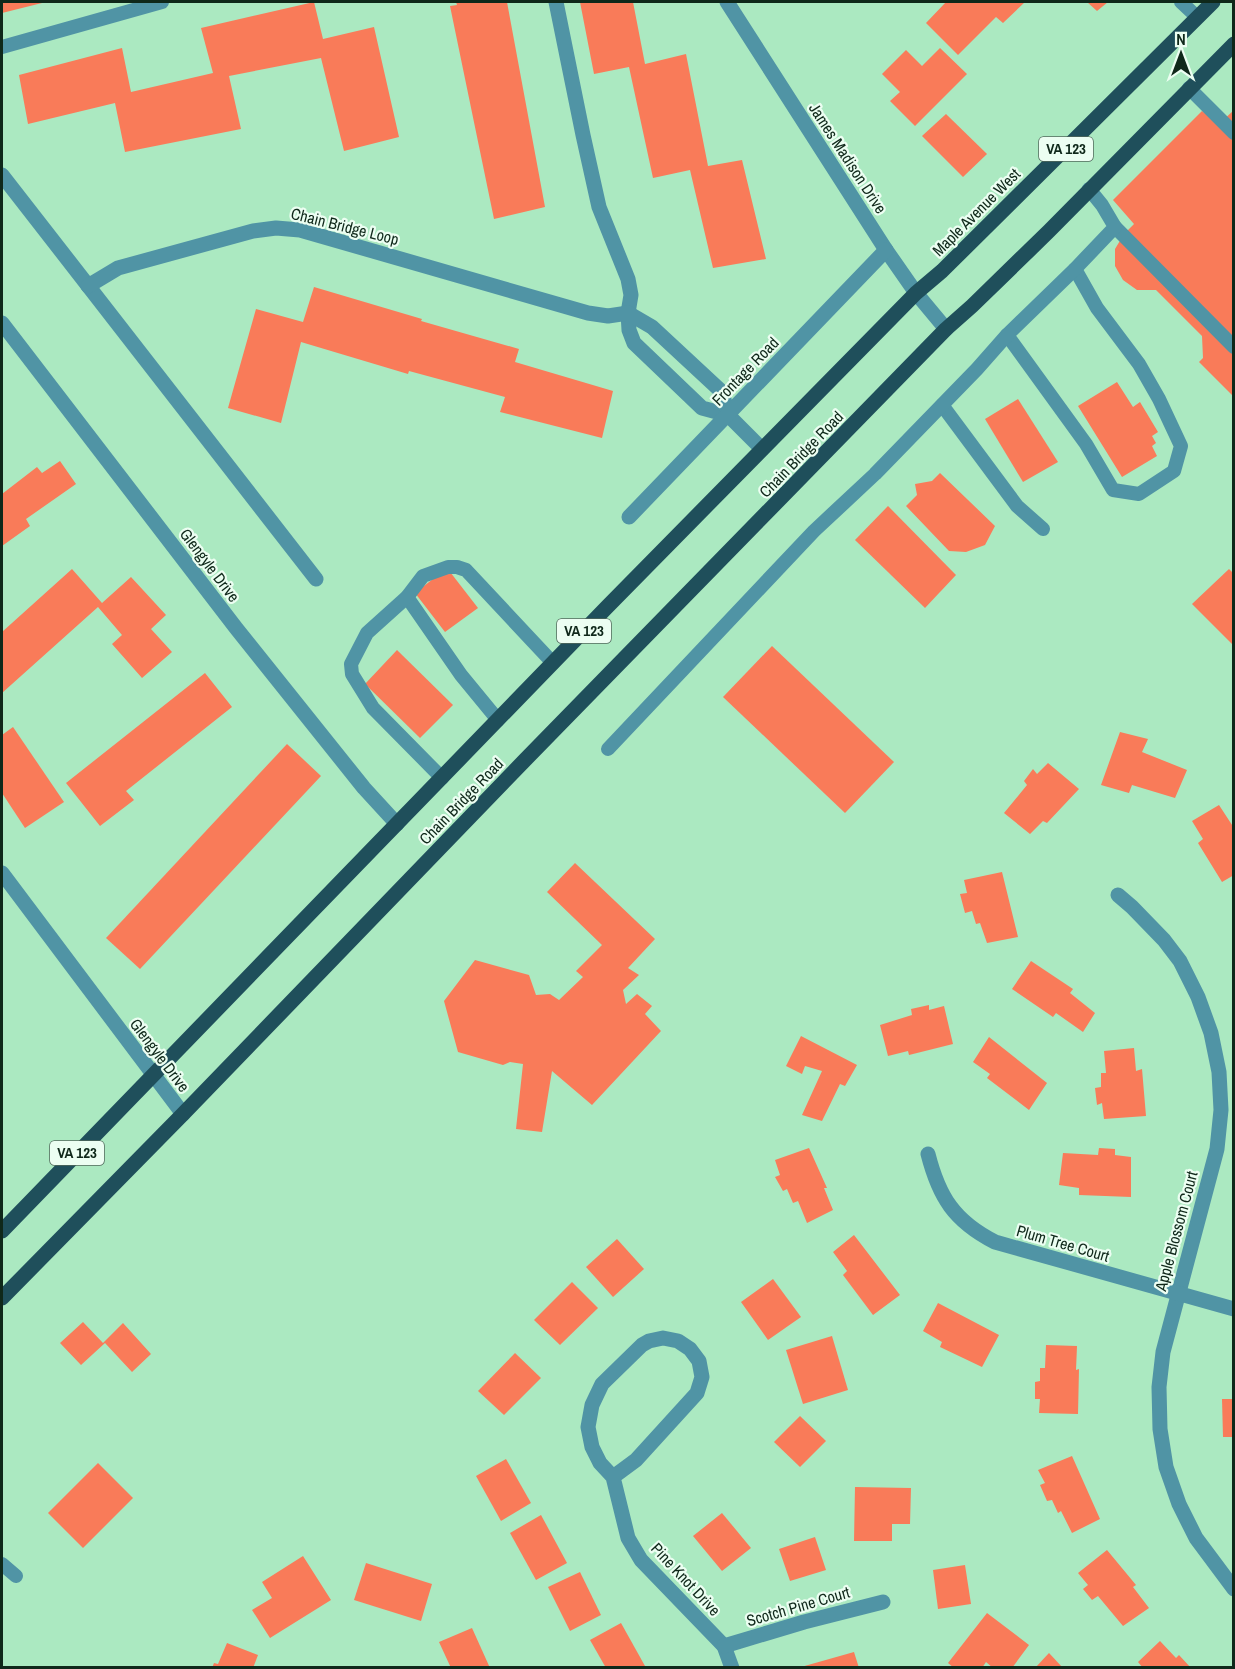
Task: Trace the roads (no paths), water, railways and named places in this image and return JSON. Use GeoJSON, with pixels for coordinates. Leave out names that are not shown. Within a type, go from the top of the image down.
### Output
{"type":"FeatureCollection","features":[{"type":"Feature","properties":{"kind":"main road","name":"Maple Avenue West"},"geometry":{"type":"LineString","coordinates":[[916,293],[942,271],[1213,2]]}},
{"type":"Feature","properties":{"kind":"main road","name":"VA 123"},"geometry":{"type":"LineString","coordinates":[[946,329],[1049,231],[1233,44]]}},
{"type":"Feature","properties":{"kind":"main road","name":"Chain Bridge Road"},"geometry":{"type":"LineString","coordinates":[[2,1231],[916,293]]}},
{"type":"Feature","properties":{"kind":"main road","name":"Chain Bridge Road"},"geometry":{"type":"LineString","coordinates":[[2,1298],[946,329]]}},
{"type":"Feature","properties":{"kind":"street"},"geometry":{"type":"LineString","coordinates":[[556,2],[599,207],[631,294],[627,313],[629,330],[634,343],[702,408],[728,415],[762,449]]}},
{"type":"Feature","properties":{"kind":"street","name":"James Madison Drive"},"geometry":{"type":"LineString","coordinates":[[727,2],[886,250],[916,293],[946,329]]}},
{"type":"Feature","properties":{"kind":"street"},"geometry":{"type":"LineString","coordinates":[[2,175],[316,579]]}},
{"type":"Feature","properties":{"kind":"street","name":"Chain Bridge Loop"},"geometry":{"type":"LineString","coordinates":[[88,286],[118,268],[253,231],[276,228],[300,230],[588,313],[608,316],[627,313]]}},
{"type":"Feature","properties":{"kind":"street","name":"Frontage Road"},"geometry":{"type":"LineString","coordinates":[[629,517],[886,250]]}},
{"type":"Feature","properties":{"kind":"street"},"geometry":{"type":"LineString","coordinates":[[627,313],[652,327],[722,392],[728,415]]}},
{"type":"Feature","properties":{"kind":"street","name":"Glengyle Drive"},"geometry":{"type":"LineString","coordinates":[[2,323],[236,628],[364,788],[397,824]]}},
{"type":"Feature","properties":{"kind":"street","name":"Glengyle Drive"},"geometry":{"type":"LineString","coordinates":[[2,873],[183,1114]]}},
{"type":"Feature","properties":{"kind":"street","name":"Apple Blossom Court"},"geometry":{"type":"LineString","coordinates":[[1118,895],[1164,940],[1180,961],[1198,997],[1211,1033],[1219,1072],[1221,1110],[1217,1149],[1163,1352],[1159,1386],[1160,1429],[1166,1467],[1179,1504],[1196,1538],[1233,1589]]}},
{"type":"Feature","properties":{"kind":"street","name":"Plum Tree Court"},"geometry":{"type":"LineString","coordinates":[[928,1154],[934,1178],[945,1200],[961,1219],[995,1242],[1233,1310]]}},
{"type":"Feature","properties":{"kind":"street"},"geometry":{"type":"LineString","coordinates":[[663,1338],[678,1341],[690,1349],[699,1361],[702,1377],[698,1393],[636,1460],[613,1477],[600,1463],[592,1447],[588,1427],[592,1405],[602,1384],[649,1341],[663,1338]]}},
{"type":"Feature","properties":{"kind":"street","name":"Pine Knot Drive"},"geometry":{"type":"LineString","coordinates":[[613,1477],[628,1538],[641,1560],[724,1646],[732,1668]]}},
{"type":"Feature","properties":{"kind":"street","name":"Scotch Pine Court"},"geometry":{"type":"LineString","coordinates":[[724,1646],[883,1602]]}},
{"type":"Feature","properties":{"kind":"lane"},"geometry":{"type":"LineString","coordinates":[[2,47],[162,2]]}},
{"type":"Feature","properties":{"kind":"lane"},"geometry":{"type":"LineString","coordinates":[[1181,2],[1197,17]]}},
{"type":"Feature","properties":{"kind":"lane"},"geometry":{"type":"LineString","coordinates":[[1190,87],[1233,133]]}},
{"type":"Feature","properties":{"kind":"lane"},"geometry":{"type":"LineString","coordinates":[[1089,189],[1115,227],[1233,346]]}},
{"type":"Feature","properties":{"kind":"lane"},"geometry":{"type":"LineString","coordinates":[[608,749],[814,531],[875,474],[1007,335],[1115,227]]}},
{"type":"Feature","properties":{"kind":"lane"},"geometry":{"type":"LineString","coordinates":[[1007,335],[1086,444],[1113,490],[1139,494],[1174,471],[1181,446],[1177,436],[1139,364],[1097,308],[1075,269]]}},
{"type":"Feature","properties":{"kind":"lane"},"geometry":{"type":"LineString","coordinates":[[942,405],[1017,506],[1043,529]]}},
{"type":"Feature","properties":{"kind":"lane"},"geometry":{"type":"LineString","coordinates":[[442,778],[373,708],[352,674],[351,664],[367,633],[407,597],[423,576],[448,567],[457,567],[466,570],[553,663]]}},
{"type":"Feature","properties":{"kind":"lane"},"geometry":{"type":"LineString","coordinates":[[407,597],[461,675],[498,720]]}},
{"type":"Feature","properties":{"kind":"lane"},"geometry":{"type":"LineString","coordinates":[[2,1564],[16,1576]]}}]}
